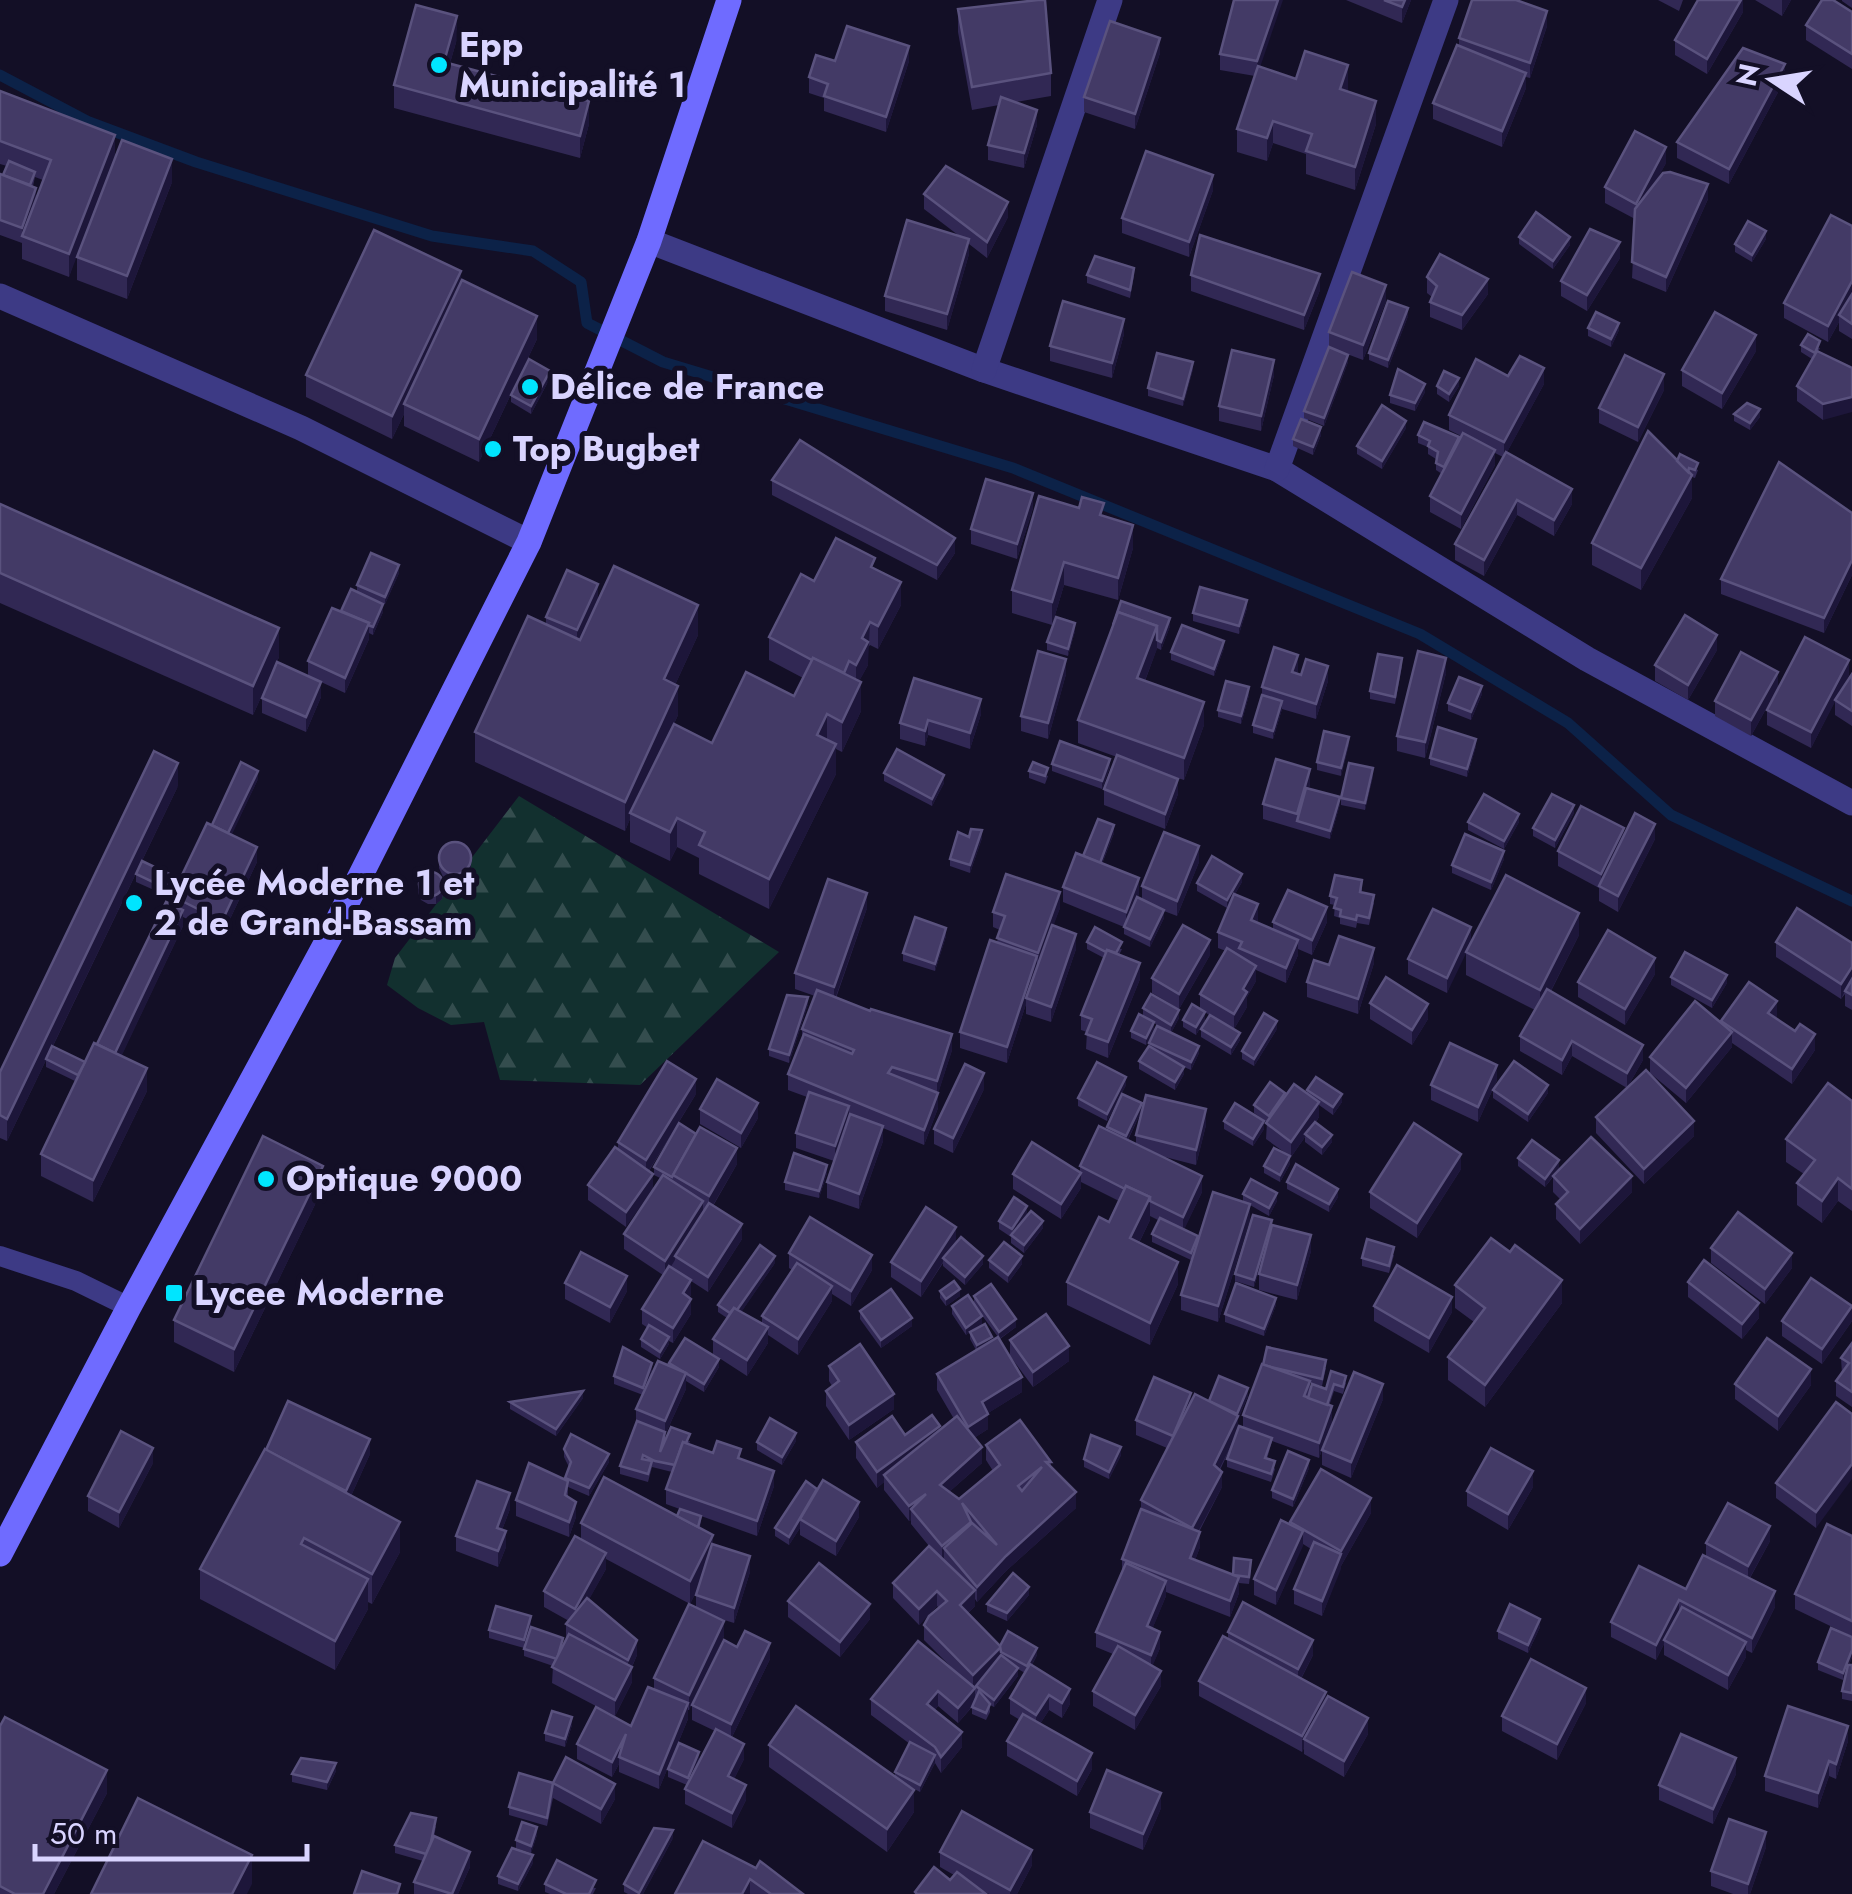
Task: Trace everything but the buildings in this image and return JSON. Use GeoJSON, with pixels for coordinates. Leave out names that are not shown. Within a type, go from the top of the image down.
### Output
{"type":"FeatureCollection","features":[{"type":"Feature","properties":{"kind":"street"},"geometry":{"type":"LineString","coordinates":[[0,1554],[331,934],[528,542],[648,241],[729,0]]}},
{"type":"Feature","properties":{"kind":"street"},"geometry":{"type":"LineString","coordinates":[[984,370],[1110,0]]}},
{"type":"Feature","properties":{"kind":"street"},"geometry":{"type":"LineString","coordinates":[[1276,469],[1446,0]]}},
{"type":"Feature","properties":{"kind":"street"},"geometry":{"type":"LineString","coordinates":[[648,241],[984,370],[1276,469],[1587,659],[1852,803]]}},
{"type":"Feature","properties":{"kind":"street"},"geometry":{"type":"LineString","coordinates":[[0,296],[302,428],[528,542]]}},
{"type":"Feature","properties":{"kind":"lane"},"geometry":{"type":"LineString","coordinates":[[0,1256],[76,1281],[129,1308]]}},
{"type":"Feature","properties":{"kind":"green space"},"geometry":{"type":"Polygon","coordinates":[[[519,796],[779,952],[640,1085],[500,1080],[484,1022],[451,1025],[418,1008],[387,985],[395,958],[519,796]]]}},
{"type":"Feature","properties":{"kind":"waterway"},"geometry":{"type":"LineString","coordinates":[[0,75],[89,122],[196,162],[432,236],[533,251],[581,282],[587,323],[663,362],[1013,468],[1420,634],[1568,723],[1671,815],[1852,901]]}},
{"type":"Feature","properties":{"kind":"place","name":"Epp Municipalité 1"},"geometry":{"type":"Point","coordinates":[439,65]}},
{"type":"Feature","properties":{"kind":"place","name":"Délice de France"},"geometry":{"type":"Point","coordinates":[530,387]}},
{"type":"Feature","properties":{"kind":"place","name":"Top Bugbet"},"geometry":{"type":"Point","coordinates":[493,449]}},
{"type":"Feature","properties":{"kind":"place","name":"Lycée Moderne 1 et 2 de Grand-Bassam"},"geometry":{"type":"Point","coordinates":[134,903]}},
{"type":"Feature","properties":{"kind":"place","name":"Optique 9000"},"geometry":{"type":"Point","coordinates":[266,1179]}},
{"type":"Feature","properties":{"kind":"place","name":"Lycee Moderne"},"geometry":{"type":"Point","coordinates":[174,1293]}}]}
